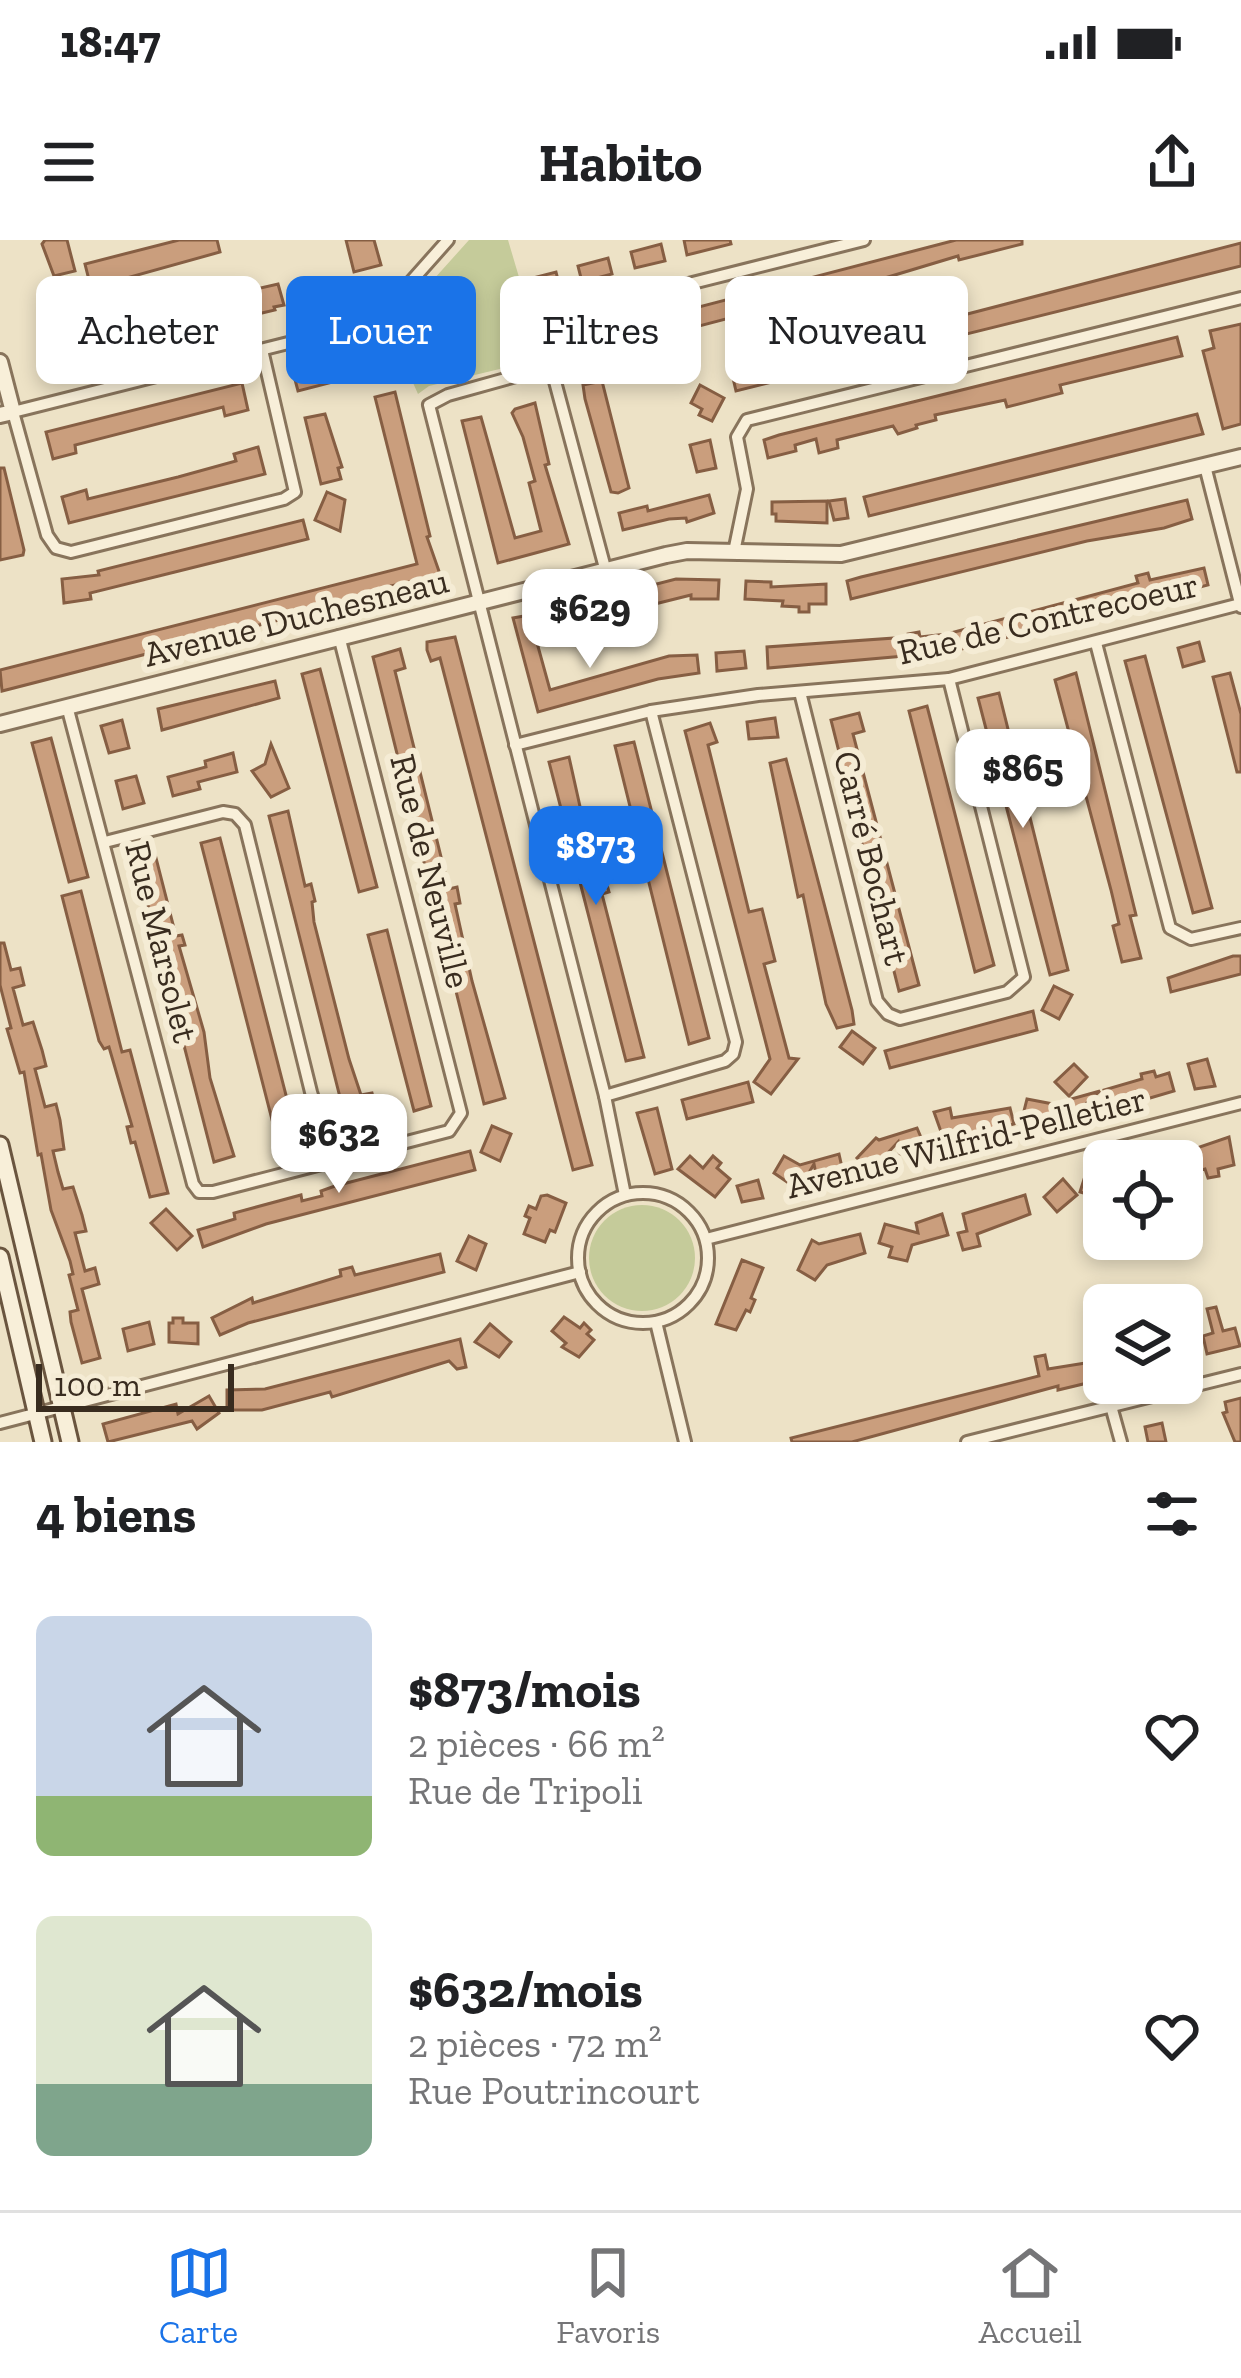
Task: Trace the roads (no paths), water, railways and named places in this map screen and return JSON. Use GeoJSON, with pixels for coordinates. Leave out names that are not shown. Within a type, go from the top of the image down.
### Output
{"type":"FeatureCollection","features":[{"type":"Feature","properties":{"kind":"main road"},"geometry":{"type":"LineString","coordinates":[[0,1145],[70,1442]]}},
{"type":"Feature","properties":{"kind":"main road"},"geometry":{"type":"LineString","coordinates":[[0,1257],[44,1442]]}},
{"type":"Feature","properties":{"kind":"street"},"geometry":{"type":"LineString","coordinates":[[0,362],[6,414],[46,536],[56,548],[70,552],[284,499],[295,492],[262,350],[376,321],[448,240]]}},
{"type":"Feature","properties":{"kind":"street"},"geometry":{"type":"LineString","coordinates":[[701,281],[864,240]]}},
{"type":"Feature","properties":{"kind":"street"},"geometry":{"type":"LineString","coordinates":[[734,551],[748,489],[737,437],[747,420],[1241,298]]}},
{"type":"Feature","properties":{"kind":"street"},"geometry":{"type":"LineString","coordinates":[[500,380],[429,405],[626,1195]]}},
{"type":"Feature","properties":{"kind":"street"},"geometry":{"type":"LineString","coordinates":[[6,414],[126,384]]}},
{"type":"Feature","properties":{"kind":"street"},"geometry":{"type":"LineString","coordinates":[[557,384],[605,568]]}},
{"type":"Feature","properties":{"kind":"street","name":"Avenue Duchesneau"},"geometry":{"type":"LineString","coordinates":[[0,724],[605,568],[687,551],[841,554],[1241,457]]}},
{"type":"Feature","properties":{"kind":"street"},"geometry":{"type":"LineString","coordinates":[[1205,466],[1241,606]]}},
{"type":"Feature","properties":{"kind":"street","name":"Rue de Contrecoeur"},"geometry":{"type":"LineString","coordinates":[[515,745],[651,711],[949,680],[1241,606]]}},
{"type":"Feature","properties":{"kind":"street","name":"Rue de Neuville"},"geometry":{"type":"LineString","coordinates":[[332,1160],[449,1131],[458,1121],[458,1098],[339,636]]}},
{"type":"Feature","properties":{"kind":"street"},"geometry":{"type":"LineString","coordinates":[[1096,643],[1170,928],[1191,940],[1241,928]]}},
{"type":"Feature","properties":{"kind":"street","name":"Carré Bochart"},"geometry":{"type":"LineString","coordinates":[[800,692],[877,1001],[900,1019],[1007,992],[1024,977],[949,680]]}},
{"type":"Feature","properties":{"kind":"street","name":"Rue Marsolet"},"geometry":{"type":"LineString","coordinates":[[68,706],[194,1184],[199,1192],[332,1160]]}},
{"type":"Feature","properties":{"kind":"street"},"geometry":{"type":"LineString","coordinates":[[605,1096],[725,1061],[736,1042],[651,711]]}},
{"type":"Feature","properties":{"kind":"street"},"geometry":{"type":"LineString","coordinates":[[106,842],[223,812],[236,814],[245,825],[332,1160]]}},
{"type":"Feature","properties":{"kind":"street","name":"Avenue Wilfrid-Pelletier"},"geometry":{"type":"LineString","coordinates":[[706,1239],[1241,1102]]}},
{"type":"Feature","properties":{"kind":"street"},"geometry":{"type":"LineString","coordinates":[[626,1195],[666,1197],[683,1207],[706,1239],[703,1283],[676,1314],[656,1322],[617,1318],[587,1293],[577,1255],[581,1235],[607,1203],[626,1195]]}},
{"type":"Feature","properties":{"kind":"street"},"geometry":{"type":"LineString","coordinates":[[0,1423],[580,1272]]}},
{"type":"Feature","properties":{"kind":"street"},"geometry":{"type":"LineString","coordinates":[[3,1285],[33,1278]]}},
{"type":"Feature","properties":{"kind":"street"},"geometry":{"type":"LineString","coordinates":[[656,1322],[686,1442]]}},
{"type":"Feature","properties":{"kind":"street"},"geometry":{"type":"LineString","coordinates":[[967,1442],[1241,1373]]}},
{"type":"Feature","properties":{"kind":"street"},"geometry":{"type":"LineString","coordinates":[[1111,1406],[1121,1442]]}}]}
